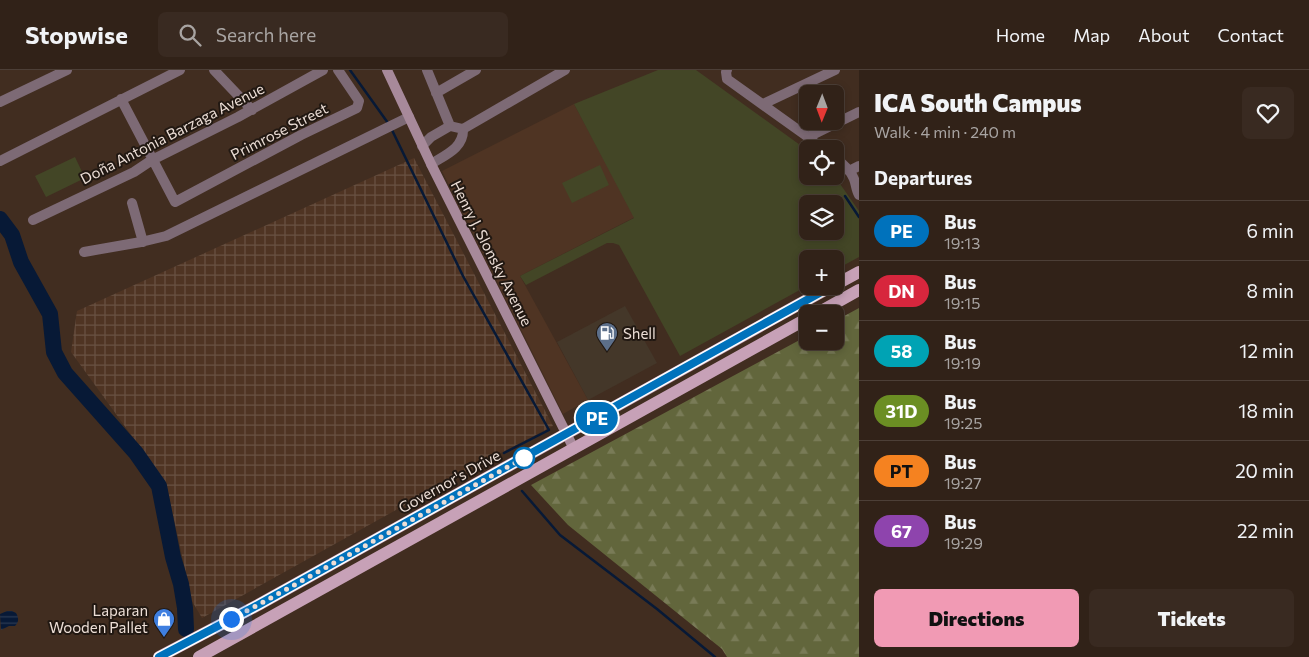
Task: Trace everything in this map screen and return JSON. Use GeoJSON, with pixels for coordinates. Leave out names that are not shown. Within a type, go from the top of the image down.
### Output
{"type":"FeatureCollection","features":[{"type":"Feature","properties":{"kind":"main road","name":"Governor's Drive"},"geometry":{"type":"LineString","coordinates":[[844,280],[859,272]]}},
{"type":"Feature","properties":{"kind":"main road"},"geometry":{"type":"LineString","coordinates":[[832,305],[859,290]]}},
{"type":"Feature","properties":{"kind":"main road","name":"Governor's Drive"},"geometry":{"type":"LineString","coordinates":[[158,657],[267,601],[818,295]]}},
{"type":"Feature","properties":{"kind":"main road"},"geometry":{"type":"LineString","coordinates":[[199,657],[799,323]]}},
{"type":"Feature","properties":{"kind":"street"},"geometry":{"type":"LineString","coordinates":[[0,102],[67,70]]}},
{"type":"Feature","properties":{"kind":"street"},"geometry":{"type":"LineString","coordinates":[[0,161],[180,70]]}},
{"type":"Feature","properties":{"kind":"street"},"geometry":{"type":"LineString","coordinates":[[214,70],[252,110]]}},
{"type":"Feature","properties":{"kind":"street","name":"Doña Antonia Barzaga Avenue"},"geometry":{"type":"LineString","coordinates":[[33,220],[134,172],[152,160],[252,110],[323,70]]}},
{"type":"Feature","properties":{"kind":"street","name":"Primrose Street"},"geometry":{"type":"LineString","coordinates":[[152,160],[175,202],[356,108],[359,101],[338,70]]}},
{"type":"Feature","properties":{"kind":"street","name":"Henry J. Slonsky Avenue"},"geometry":{"type":"LineString","coordinates":[[387,70],[430,164],[574,449]]}},
{"type":"Feature","properties":{"kind":"street"},"geometry":{"type":"LineString","coordinates":[[427,70],[450,126]]}},
{"type":"Feature","properties":{"kind":"street"},"geometry":{"type":"LineString","coordinates":[[436,93],[476,70]]}},
{"type":"Feature","properties":{"kind":"street"},"geometry":{"type":"LineString","coordinates":[[422,146],[431,137],[450,126],[463,129],[565,70]]}},
{"type":"Feature","properties":{"kind":"street"},"geometry":{"type":"LineString","coordinates":[[763,104],[835,70]]}},
{"type":"Feature","properties":{"kind":"street"},"geometry":{"type":"LineString","coordinates":[[726,71],[727,79],[811,140]]}},
{"type":"Feature","properties":{"kind":"street"},"geometry":{"type":"LineString","coordinates":[[121,99],[152,160]]}},
{"type":"Feature","properties":{"kind":"street"},"geometry":{"type":"LineString","coordinates":[[808,138],[859,112]]}},
{"type":"Feature","properties":{"kind":"street"},"geometry":{"type":"LineString","coordinates":[[84,252],[144,242],[170,234],[409,117]]}},
{"type":"Feature","properties":{"kind":"street"},"geometry":{"type":"LineString","coordinates":[[430,164],[454,149],[462,141],[463,129]]}},
{"type":"Feature","properties":{"kind":"street"},"geometry":{"type":"LineString","coordinates":[[854,178],[859,166]]}},
{"type":"Feature","properties":{"kind":"street"},"geometry":{"type":"LineString","coordinates":[[844,167],[854,178],[859,195]]}},
{"type":"Feature","properties":{"kind":"street"},"geometry":{"type":"LineString","coordinates":[[132,203],[144,242]]}},
{"type":"Feature","properties":{"kind":"shaded area"},"geometry":{"type":"Polygon","coordinates":[[[574,104],[635,217],[520,276],[588,400],[563,414],[442,171],[574,104]]]}},
{"type":"Feature","properties":{"kind":"shaded area"},"geometry":{"type":"Polygon","coordinates":[[[414,158],[553,426],[466,471],[202,618],[192,601],[166,483],[71,352],[77,311],[414,158]]]}},
{"type":"Feature","properties":{"kind":"shaded area","name":"Shell"},"geometry":{"type":"Polygon","coordinates":[[[625,306],[657,363],[588,400],[557,342],[625,306]]]}},
{"type":"Feature","properties":{"kind":"green space"},"geometry":{"type":"Polygon","coordinates":[[[658,70],[696,70],[799,144],[799,185],[841,185],[859,211],[859,257],[844,265],[844,250],[799,250],[799,290],[680,356],[619,245],[607,243],[526,285],[520,276],[634,218],[574,104],[658,70]]]}},
{"type":"Feature","properties":{"kind":"green space"},"geometry":{"type":"Polygon","coordinates":[[[75,157],[85,178],[46,197],[35,176],[75,157]]]}},
{"type":"Feature","properties":{"kind":"green space"},"geometry":{"type":"Polygon","coordinates":[[[600,165],[609,185],[572,203],[562,183],[600,165]]]}},
{"type":"Feature","properties":{"kind":"green space"},"geometry":{"type":"Polygon","coordinates":[[[859,308],[859,657],[727,657],[722,649],[568,525],[531,485],[799,340],[799,350],[844,350],[844,316],[859,308]]]}},
{"type":"Feature","properties":{"kind":"water"},"geometry":{"type":"Polygon","coordinates":[[[7,611],[16,613],[18,621],[15,626],[9,626],[1,630],[0,614],[7,611]]]}},
{"type":"Feature","properties":{"kind":"waterway"},"geometry":{"type":"LineString","coordinates":[[350,70],[388,123]]}},
{"type":"Feature","properties":{"kind":"waterway"},"geometry":{"type":"LineString","coordinates":[[391,128],[463,276],[549,430],[504,453]]}},
{"type":"Feature","properties":{"kind":"waterway"},"geometry":{"type":"LineString","coordinates":[[845,196],[859,217]]}},
{"type":"Feature","properties":{"kind":"waterway"},"geometry":{"type":"LineString","coordinates":[[0,219],[12,235],[21,262],[50,314],[54,352],[65,373],[136,453],[159,486],[173,557],[181,584],[186,629]]}},
{"type":"Feature","properties":{"kind":"waterway"},"geometry":{"type":"LineString","coordinates":[[522,491],[560,535],[657,609],[715,657]]}},
{"type":"Feature","properties":{"kind":"bus line","name":"PE"},"geometry":{"type":"LineString","coordinates":[[159,657],[482,482],[816,295]]}},
{"type":"Feature","properties":{"kind":"place","name":"Shell"},"geometry":{"type":"Point","coordinates":[607,352]}},
{"type":"Feature","properties":{"kind":"place","name":"Laparan Wooden Pallet"},"geometry":{"type":"Point","coordinates":[164,638]}},
{"type":"Feature","properties":{"kind":"route"},"geometry":{"type":"LineString","coordinates":[[231,619],[524,458]]}}]}
